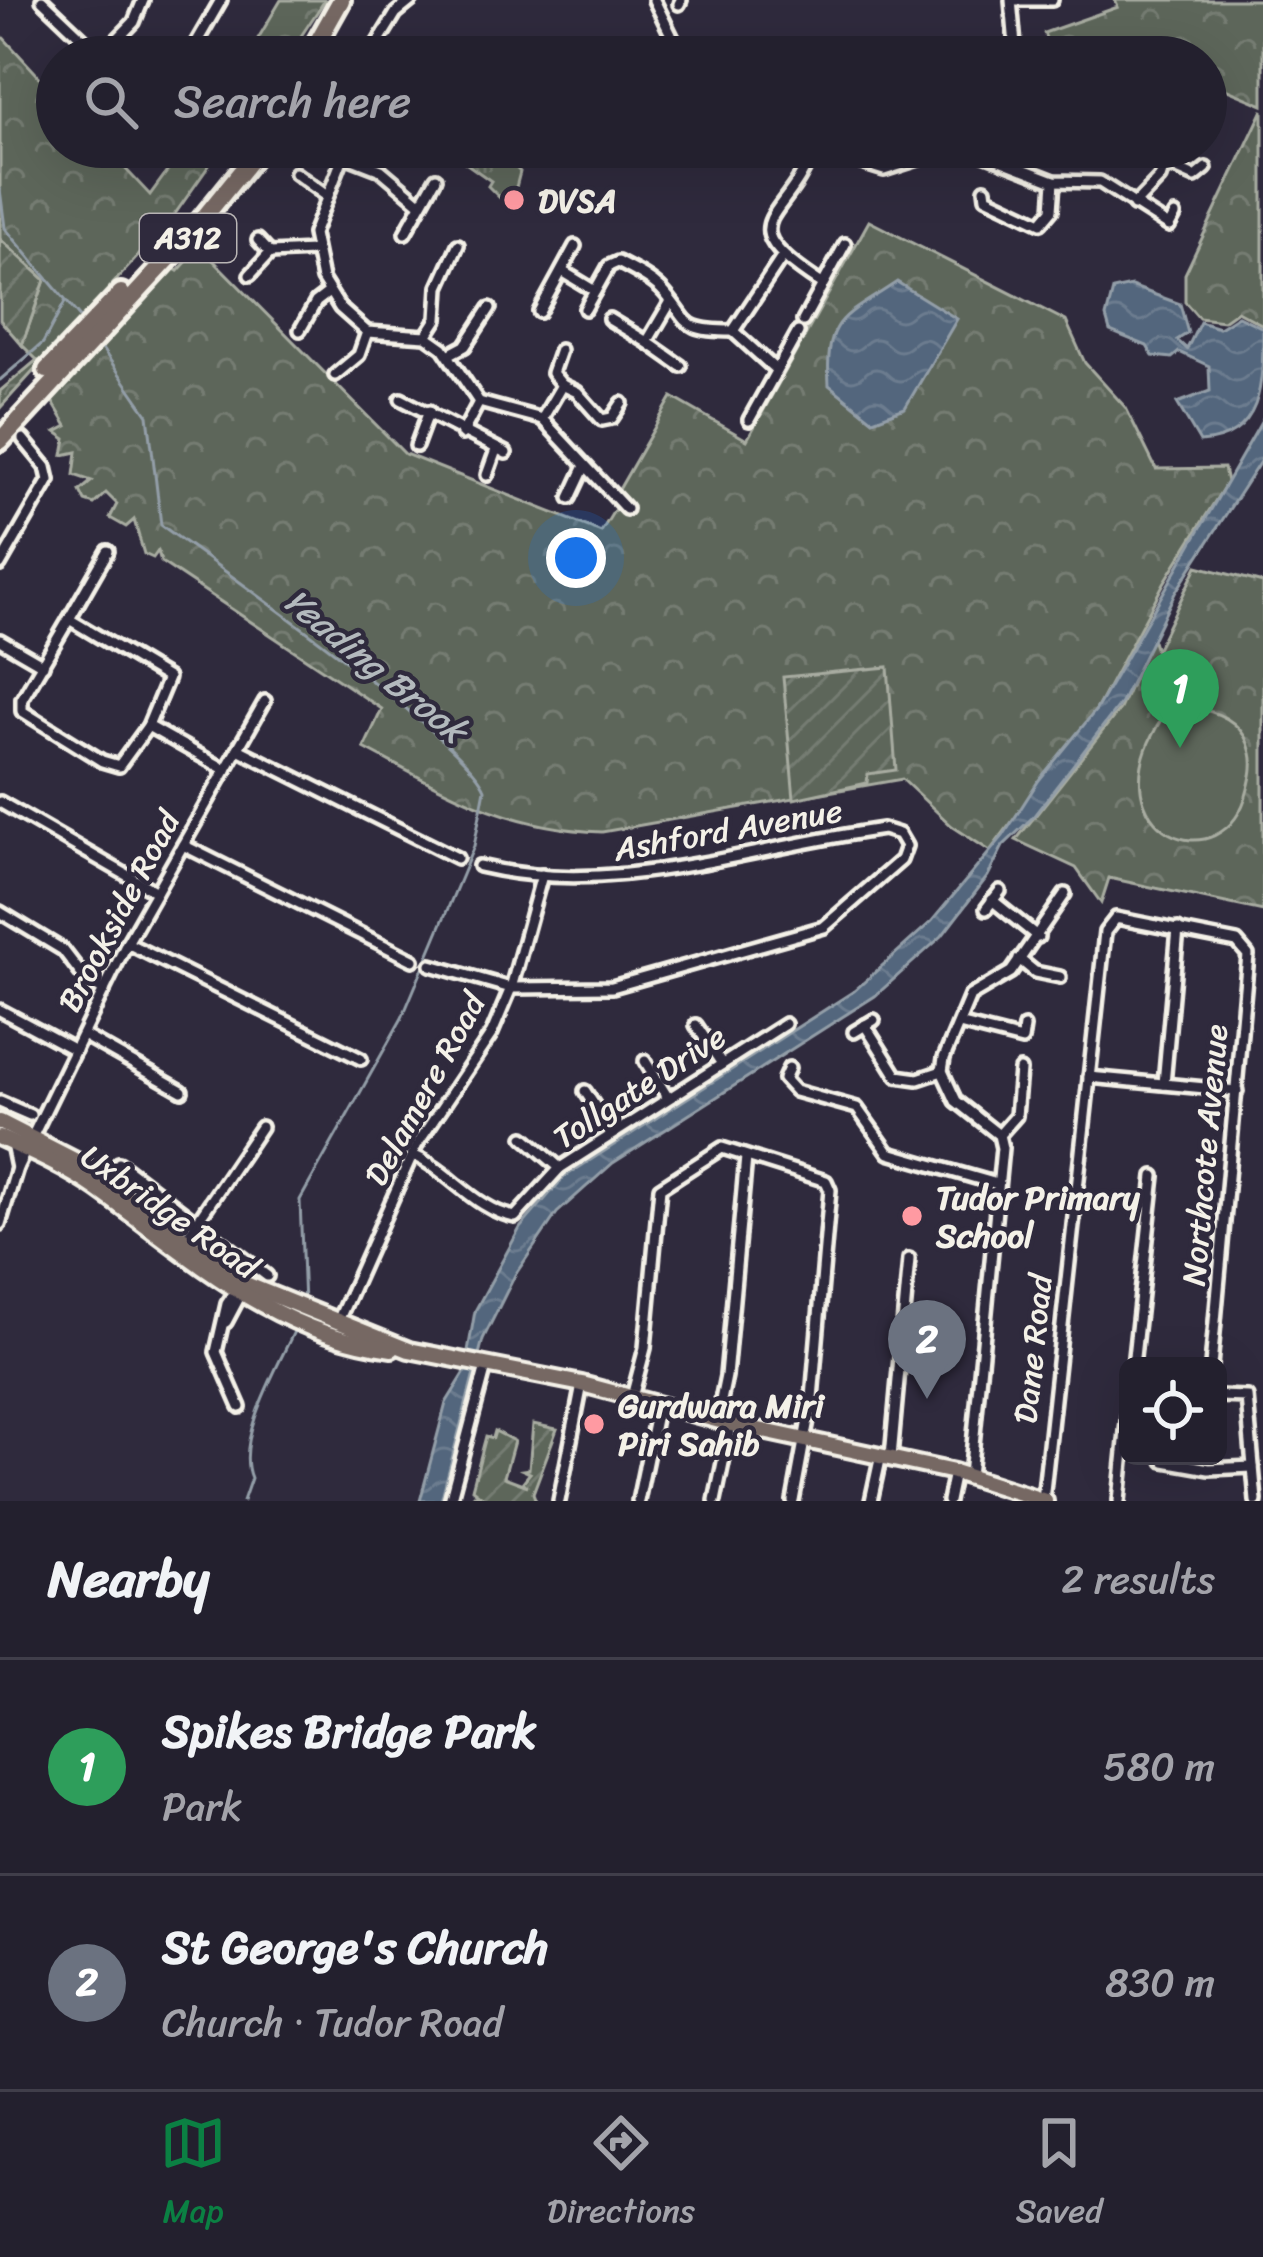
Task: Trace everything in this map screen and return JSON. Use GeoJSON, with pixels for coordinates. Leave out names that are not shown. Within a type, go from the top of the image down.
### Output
{"type":"FeatureCollection","features":[{"type":"Feature","properties":{"kind":"highway"},"geometry":{"type":"LineString","coordinates":[[321,36],[341,0]]}},
{"type":"Feature","properties":{"kind":"highway"},"geometry":{"type":"LineString","coordinates":[[333,36],[352,0]]}},
{"type":"Feature","properties":{"kind":"highway","name":"A312"},"geometry":{"type":"LineString","coordinates":[[0,423],[102,320],[230,168]]}},
{"type":"Feature","properties":{"kind":"highway","name":"A312"},"geometry":{"type":"LineString","coordinates":[[102,320],[184,242],[244,168]]}},
{"type":"Feature","properties":{"kind":"highway","name":"A312"},"geometry":{"type":"LineString","coordinates":[[0,441],[81,342]]}},
{"type":"Feature","properties":{"kind":"main road","name":"Uxbridge Road"},"geometry":{"type":"LineString","coordinates":[[0,1123],[240,1290],[357,1336],[484,1366]]}},
{"type":"Feature","properties":{"kind":"main road","name":"Uxbridge Road"},"geometry":{"type":"LineString","coordinates":[[3,1139],[32,1144],[86,1166],[240,1290]]}},
{"type":"Feature","properties":{"kind":"main road","name":"Uxbridge Road"},"geometry":{"type":"LineString","coordinates":[[312,1321],[337,1323],[357,1336]]}},
{"type":"Feature","properties":{"kind":"main road"},"geometry":{"type":"LineString","coordinates":[[484,1366],[582,1384],[724,1422],[962,1474],[1036,1499]]}},
{"type":"Feature","properties":{"kind":"street"},"geometry":{"type":"LineString","coordinates":[[42,0],[79,36]]}},
{"type":"Feature","properties":{"kind":"street"},"geometry":{"type":"LineString","coordinates":[[121,36],[134,22],[142,0]]}},
{"type":"Feature","properties":{"kind":"street"},"geometry":{"type":"LineString","coordinates":[[200,36],[221,0]]}},
{"type":"Feature","properties":{"kind":"street"},"geometry":{"type":"LineString","coordinates":[[382,36],[396,13],[412,0]]}},
{"type":"Feature","properties":{"kind":"street"},"geometry":{"type":"LineString","coordinates":[[654,0],[672,36]]}},
{"type":"Feature","properties":{"kind":"street"},"geometry":{"type":"LineString","coordinates":[[1015,36],[1014,0],[1052,0]]}},
{"type":"Feature","properties":{"kind":"street"},"geometry":{"type":"LineString","coordinates":[[338,168],[324,194],[313,251],[329,292],[367,332],[426,336],[450,354],[479,402],[542,419],[626,509]]}},
{"type":"Feature","properties":{"kind":"street"},"geometry":{"type":"LineString","coordinates":[[377,168],[420,203]]}},
{"type":"Feature","properties":{"kind":"street"},"geometry":{"type":"LineString","coordinates":[[807,168],[770,220],[771,242],[781,259],[823,284]]}},
{"type":"Feature","properties":{"kind":"street"},"geometry":{"type":"LineString","coordinates":[[1023,168],[1054,181],[1100,182],[1174,224]]}},
{"type":"Feature","properties":{"kind":"street"},"geometry":{"type":"LineString","coordinates":[[1134,205],[1163,168]]}},
{"type":"Feature","properties":{"kind":"street"},"geometry":{"type":"LineString","coordinates":[[1173,168],[1194,181],[1207,168]]}},
{"type":"Feature","properties":{"kind":"street"},"geometry":{"type":"LineString","coordinates":[[295,172],[324,194]]}},
{"type":"Feature","properties":{"kind":"street"},"geometry":{"type":"LineString","coordinates":[[405,233],[436,178]]}},
{"type":"Feature","properties":{"kind":"street"},"geometry":{"type":"LineString","coordinates":[[1036,236],[1052,210],[1054,181]]}},
{"type":"Feature","properties":{"kind":"street"},"geometry":{"type":"LineString","coordinates":[[983,196],[1041,224]]}},
{"type":"Feature","properties":{"kind":"street"},"geometry":{"type":"LineString","coordinates":[[258,240],[270,254]]}},
{"type":"Feature","properties":{"kind":"street"},"geometry":{"type":"LineString","coordinates":[[748,420],[845,244]]}},
{"type":"Feature","properties":{"kind":"street"},"geometry":{"type":"LineString","coordinates":[[426,336],[437,319],[439,287],[458,245]]}},
{"type":"Feature","properties":{"kind":"street"},"geometry":{"type":"LineString","coordinates":[[539,312],[575,246]]}},
{"type":"Feature","properties":{"kind":"street"},"geometry":{"type":"LineString","coordinates":[[250,275],[270,254],[313,251]]}},
{"type":"Feature","properties":{"kind":"street"},"geometry":{"type":"LineString","coordinates":[[733,331],[781,259]]}},
{"type":"Feature","properties":{"kind":"street"},"geometry":{"type":"LineString","coordinates":[[585,309],[609,266],[618,262],[652,281],[679,319],[696,328],[733,331],[776,370]]}},
{"type":"Feature","properties":{"kind":"street"},"geometry":{"type":"LineString","coordinates":[[562,271],[595,291]]}},
{"type":"Feature","properties":{"kind":"street"},"geometry":{"type":"LineString","coordinates":[[300,330],[316,302],[329,292]]}},
{"type":"Feature","properties":{"kind":"street"},"geometry":{"type":"LineString","coordinates":[[646,342],[670,303]]}},
{"type":"Feature","properties":{"kind":"street"},"geometry":{"type":"LineString","coordinates":[[450,354],[465,346],[490,308]]}},
{"type":"Feature","properties":{"kind":"street"},"geometry":{"type":"LineString","coordinates":[[609,319],[681,366]]}},
{"type":"Feature","properties":{"kind":"street"},"geometry":{"type":"LineString","coordinates":[[335,375],[358,355],[367,332]]}},
{"type":"Feature","properties":{"kind":"street"},"geometry":{"type":"LineString","coordinates":[[560,350],[552,373],[602,420],[612,418],[622,404]]}},
{"type":"Feature","properties":{"kind":"street"},"geometry":{"type":"LineString","coordinates":[[542,419],[562,385]]}},
{"type":"Feature","properties":{"kind":"street"},"geometry":{"type":"LineString","coordinates":[[401,399],[501,452],[487,475]]}},
{"type":"Feature","properties":{"kind":"street"},"geometry":{"type":"LineString","coordinates":[[462,434],[479,402]]}},
{"type":"Feature","properties":{"kind":"street"},"geometry":{"type":"LineString","coordinates":[[416,446],[429,411]]}},
{"type":"Feature","properties":{"kind":"street"},"geometry":{"type":"LineString","coordinates":[[0,565],[49,480],[46,466],[23,439]]}},
{"type":"Feature","properties":{"kind":"street"},"geometry":{"type":"LineString","coordinates":[[570,498],[585,466]]}},
{"type":"Feature","properties":{"kind":"street"},"geometry":{"type":"LineString","coordinates":[[69,619],[167,675],[169,686],[128,760],[113,766],[28,719],[21,702],[108,550]]}},
{"type":"Feature","properties":{"kind":"street"},"geometry":{"type":"LineString","coordinates":[[0,640],[43,665]]}},
{"type":"Feature","properties":{"kind":"street","name":"Brookside Road"},"geometry":{"type":"LineString","coordinates":[[0,1224],[17,1168],[128,943],[265,701]]}},
{"type":"Feature","properties":{"kind":"street"},"geometry":{"type":"LineString","coordinates":[[148,726],[226,770]]}},
{"type":"Feature","properties":{"kind":"street"},"geometry":{"type":"LineString","coordinates":[[238,748],[458,858]]}},
{"type":"Feature","properties":{"kind":"street"},"geometry":{"type":"LineString","coordinates":[[0,802],[156,892]]}},
{"type":"Feature","properties":{"kind":"street","name":"Ashford Avenue"},"geometry":{"type":"LineString","coordinates":[[479,866],[542,875],[624,876],[884,830],[899,834],[906,846],[899,862],[824,927],[612,987],[511,988]]}},
{"type":"Feature","properties":{"kind":"street"},"geometry":{"type":"LineString","coordinates":[[182,845],[413,960]]}},
{"type":"Feature","properties":{"kind":"street","name":"Delamere Road"},"geometry":{"type":"LineString","coordinates":[[337,1323],[412,1155],[479,1058],[511,988],[542,875]]}},
{"type":"Feature","properties":{"kind":"street"},"geometry":{"type":"LineString","coordinates":[[999,1135],[956,1101],[943,1071],[970,996],[1011,972],[1038,937],[1050,903],[1065,894]]}},
{"type":"Feature","properties":{"kind":"street"},"geometry":{"type":"LineString","coordinates":[[993,900],[1038,937]]}},
{"type":"Feature","properties":{"kind":"street"},"geometry":{"type":"LineString","coordinates":[[0,912],[63,950],[86,980],[104,991]]}},
{"type":"Feature","properties":{"kind":"street","name":"Dane Road"},"geometry":{"type":"LineString","coordinates":[[1036,1499],[1105,932],[1111,920],[1125,918],[1178,929]]}},
{"type":"Feature","properties":{"kind":"street"},"geometry":{"type":"LineString","coordinates":[[1163,1084],[1178,929]]}},
{"type":"Feature","properties":{"kind":"street","name":"Northcote Avenue"},"geometry":{"type":"LineString","coordinates":[[1178,929],[1246,949],[1248,968],[1211,1357]]}},
{"type":"Feature","properties":{"kind":"street"},"geometry":{"type":"LineString","coordinates":[[128,943],[361,1059]]}},
{"type":"Feature","properties":{"kind":"street"},"geometry":{"type":"LineString","coordinates":[[1019,959],[1035,972],[1060,977]]}},
{"type":"Feature","properties":{"kind":"street"},"geometry":{"type":"LineString","coordinates":[[431,965],[511,988]]}},
{"type":"Feature","properties":{"kind":"street"},"geometry":{"type":"LineString","coordinates":[[1248,968],[1263,970]]}},
{"type":"Feature","properties":{"kind":"street"},"geometry":{"type":"LineString","coordinates":[[0,1010],[75,1050]]}},
{"type":"Feature","properties":{"kind":"street","name":"Tollgate Drive"},"geometry":{"type":"LineString","coordinates":[[412,1155],[440,1168],[486,1207],[512,1217],[560,1168],[784,1024]]}},
{"type":"Feature","properties":{"kind":"street"},"geometry":{"type":"LineString","coordinates":[[959,1024],[1021,1045],[1024,1028]]}},
{"type":"Feature","properties":{"kind":"street"},"geometry":{"type":"LineString","coordinates":[[696,1025],[722,1064]]}},
{"type":"Feature","properties":{"kind":"street"},"geometry":{"type":"LineString","coordinates":[[864,1026],[897,1076],[918,1079],[943,1071]]}},
{"type":"Feature","properties":{"kind":"street"},"geometry":{"type":"LineString","coordinates":[[83,1035],[182,1090]]}},
{"type":"Feature","properties":{"kind":"street"},"geometry":{"type":"LineString","coordinates":[[645,1061],[668,1098]]}},
{"type":"Feature","properties":{"kind":"street"},"geometry":{"type":"LineString","coordinates":[[948,1501],[962,1474],[999,1135],[1016,1116],[1019,1070]]}},
{"type":"Feature","properties":{"kind":"street"},"geometry":{"type":"LineString","coordinates":[[781,1076],[801,1094],[857,1108],[889,1153],[997,1184]]}},
{"type":"Feature","properties":{"kind":"street"},"geometry":{"type":"LineString","coordinates":[[1089,1077],[1237,1091]]}},
{"type":"Feature","properties":{"kind":"street"},"geometry":{"type":"LineString","coordinates":[[1018,1087],[1032,1089]]}},
{"type":"Feature","properties":{"kind":"street"},"geometry":{"type":"LineString","coordinates":[[585,1090],[612,1133]]}},
{"type":"Feature","properties":{"kind":"street"},"geometry":{"type":"LineString","coordinates":[[0,1102],[30,1115]]}},
{"type":"Feature","properties":{"kind":"street"},"geometry":{"type":"LineString","coordinates":[[184,1241],[261,1127]]}},
{"type":"Feature","properties":{"kind":"street"},"geometry":{"type":"LineString","coordinates":[[524,1137],[560,1168]]}},
{"type":"Feature","properties":{"kind":"street"},"geometry":{"type":"LineString","coordinates":[[3,1139],[17,1152],[17,1168]]}},
{"type":"Feature","properties":{"kind":"street"},"geometry":{"type":"LineString","coordinates":[[632,1397],[645,1348],[658,1192],[720,1149],[828,1183],[805,1440],[793,1501]]}},
{"type":"Feature","properties":{"kind":"street"},"geometry":{"type":"LineString","coordinates":[[716,1501],[746,1156]]}},
{"type":"Feature","properties":{"kind":"street"},"geometry":{"type":"LineString","coordinates":[[119,1163],[267,1276]]}},
{"type":"Feature","properties":{"kind":"street"},"geometry":{"type":"LineString","coordinates":[[1134,1357],[1154,1176]]}},
{"type":"Feature","properties":{"kind":"street"},"geometry":{"type":"LineString","coordinates":[[872,1501],[886,1456],[909,1259]]}},
{"type":"Feature","properties":{"kind":"street"},"geometry":{"type":"LineString","coordinates":[[240,1290],[220,1332],[216,1360],[240,1407]]}},
{"type":"Feature","properties":{"kind":"street"},"geometry":{"type":"LineString","coordinates":[[450,1501],[484,1366]]}},
{"type":"Feature","properties":{"kind":"street"},"geometry":{"type":"LineString","coordinates":[[559,1501],[582,1384]]}},
{"type":"Feature","properties":{"kind":"street"},"geometry":{"type":"LineString","coordinates":[[1227,1396],[1247,1397],[1256,1501]]}},
{"type":"Feature","properties":{"kind":"street"},"geometry":{"type":"LineString","coordinates":[[638,1501],[658,1404]]}},
{"type":"Feature","properties":{"kind":"street"},"geometry":{"type":"LineString","coordinates":[[1119,1501],[1123,1465]]}},
{"type":"Feature","properties":{"kind":"street"},"geometry":{"type":"LineString","coordinates":[[1191,1465],[1253,1466]]}},
{"type":"Feature","properties":{"kind":"green space"},"geometry":{"type":"Polygon","coordinates":[[[281,0],[325,0],[301,36],[260,36],[281,0]]]}},
{"type":"Feature","properties":{"kind":"green space"},"geometry":{"type":"Polygon","coordinates":[[[1115,0],[1263,0],[1263,105],[1227,90],[1227,36],[1044,33],[1118,7],[1115,0]]]}},
{"type":"Feature","properties":{"kind":"green space"},"geometry":{"type":"Polygon","coordinates":[[[0,34],[36,73],[36,168],[125,168],[150,195],[170,168],[207,168],[170,221],[0,408],[0,391],[37,360],[22,345],[45,280],[0,239],[0,34]]]}},
{"type":"Feature","properties":{"kind":"green space"},"geometry":{"type":"Polygon","coordinates":[[[1263,110],[1263,325],[1237,311],[1223,321],[1199,318],[1185,302],[1185,274],[1263,110]]]}},
{"type":"Feature","properties":{"kind":"green space"},"geometry":{"type":"Polygon","coordinates":[[[473,168],[516,168],[520,172],[513,199],[503,201],[488,186],[491,181],[473,168]]]}},
{"type":"Feature","properties":{"kind":"green space"},"geometry":{"type":"Polygon","coordinates":[[[869,221],[1066,321],[1085,363],[1126,408],[1156,469],[1224,468],[1227,482],[1164,583],[1096,710],[990,851],[952,826],[902,779],[602,832],[535,823],[450,793],[364,748],[382,709],[161,562],[158,551],[153,558],[144,554],[134,520],[126,527],[110,518],[117,504],[106,493],[94,504],[85,501],[80,491],[92,481],[74,475],[77,452],[63,455],[66,439],[56,432],[67,426],[46,391],[169,266],[178,271],[200,247],[405,454],[601,532],[615,509],[624,512],[617,493],[672,397],[747,440],[869,221]]]}},
{"type":"Feature","properties":{"kind":"green space"},"geometry":{"type":"Polygon","coordinates":[[[0,239],[45,280],[22,345],[0,320],[0,239]]]}},
{"type":"Feature","properties":{"kind":"green space"},"geometry":{"type":"Polygon","coordinates":[[[1197,566],[1263,583],[1263,911],[1109,878],[1101,903],[1076,868],[1016,840],[1120,709],[1152,638],[1156,651],[1197,566]]]}},
{"type":"Feature","properties":{"kind":"green space"},"geometry":{"type":"Polygon","coordinates":[[[888,667],[896,770],[868,774],[867,783],[794,799],[783,677],[888,667]]]}},
{"type":"Feature","properties":{"kind":"green space"},"geometry":{"type":"Polygon","coordinates":[[[1198,709],[1238,728],[1248,744],[1252,766],[1248,789],[1234,819],[1214,836],[1191,840],[1169,833],[1151,817],[1141,792],[1143,759],[1161,720],[1198,709]]]}},
{"type":"Feature","properties":{"kind":"green space"},"geometry":{"type":"Polygon","coordinates":[[[533,1424],[557,1429],[533,1493],[536,1501],[470,1501],[474,1495],[481,1496],[472,1489],[486,1436],[493,1438],[495,1431],[514,1441],[504,1477],[528,1486],[522,1483],[530,1473],[523,1470],[529,1469],[533,1424]]]}},
{"type":"Feature","properties":{"kind":"water"},"geometry":{"type":"Polygon","coordinates":[[[897,282],[957,319],[905,408],[873,420],[829,385],[830,345],[851,312],[897,282]]]}},
{"type":"Feature","properties":{"kind":"water"},"geometry":{"type":"Polygon","coordinates":[[[1131,286],[1180,304],[1188,333],[1177,340],[1187,349],[1200,322],[1219,328],[1238,316],[1263,328],[1260,388],[1248,419],[1236,430],[1200,442],[1177,403],[1210,391],[1209,366],[1179,352],[1172,358],[1153,356],[1147,346],[1110,331],[1106,317],[1113,290],[1131,286]]]}},
{"type":"Feature","properties":{"kind":"water"},"geometry":{"type":"Polygon","coordinates":[[[1263,419],[1263,457],[1175,593],[1121,703],[1033,817],[1003,846],[988,876],[942,936],[875,996],[613,1163],[557,1213],[515,1275],[483,1339],[441,1501],[420,1501],[446,1403],[464,1374],[475,1311],[520,1228],[564,1177],[854,991],[932,921],[1003,836],[1039,780],[1096,710],[1263,419]]]}},
{"type":"Feature","properties":{"kind":"waterway","name":"Yeading Brook"},"geometry":{"type":"LineString","coordinates":[[0,189],[5,228],[82,320]]}},
{"type":"Feature","properties":{"kind":"waterway"},"geometry":{"type":"LineString","coordinates":[[0,380],[43,343],[65,302]]}},
{"type":"Feature","properties":{"kind":"waterway","name":"Yeading Brook"},"geometry":{"type":"LineString","coordinates":[[98,343],[148,415],[161,525],[389,695],[468,765],[485,789],[474,846],[402,1018],[300,1200],[304,1305]]}},
{"type":"Feature","properties":{"kind":"waterway","name":"Yeading Brook"},"geometry":{"type":"LineString","coordinates":[[243,1501],[251,1478],[247,1462],[254,1422],[297,1325]]}},
{"type":"Feature","properties":{"kind":"place","name":"DVSA"},"geometry":{"type":"Point","coordinates":[514,200]}},
{"type":"Feature","properties":{"kind":"place","name":"Spikes Bridge Park"},"geometry":{"type":"Point","coordinates":[1180,748]}},
{"type":"Feature","properties":{"kind":"place","name":"Tudor Primary School"},"geometry":{"type":"Point","coordinates":[912,1216]}},
{"type":"Feature","properties":{"kind":"place","name":"St George's Church"},"geometry":{"type":"Point","coordinates":[927,1399]}},
{"type":"Feature","properties":{"kind":"place","name":"Gurdwara Miri Piri Sahib"},"geometry":{"type":"Point","coordinates":[594,1424]}}]}
